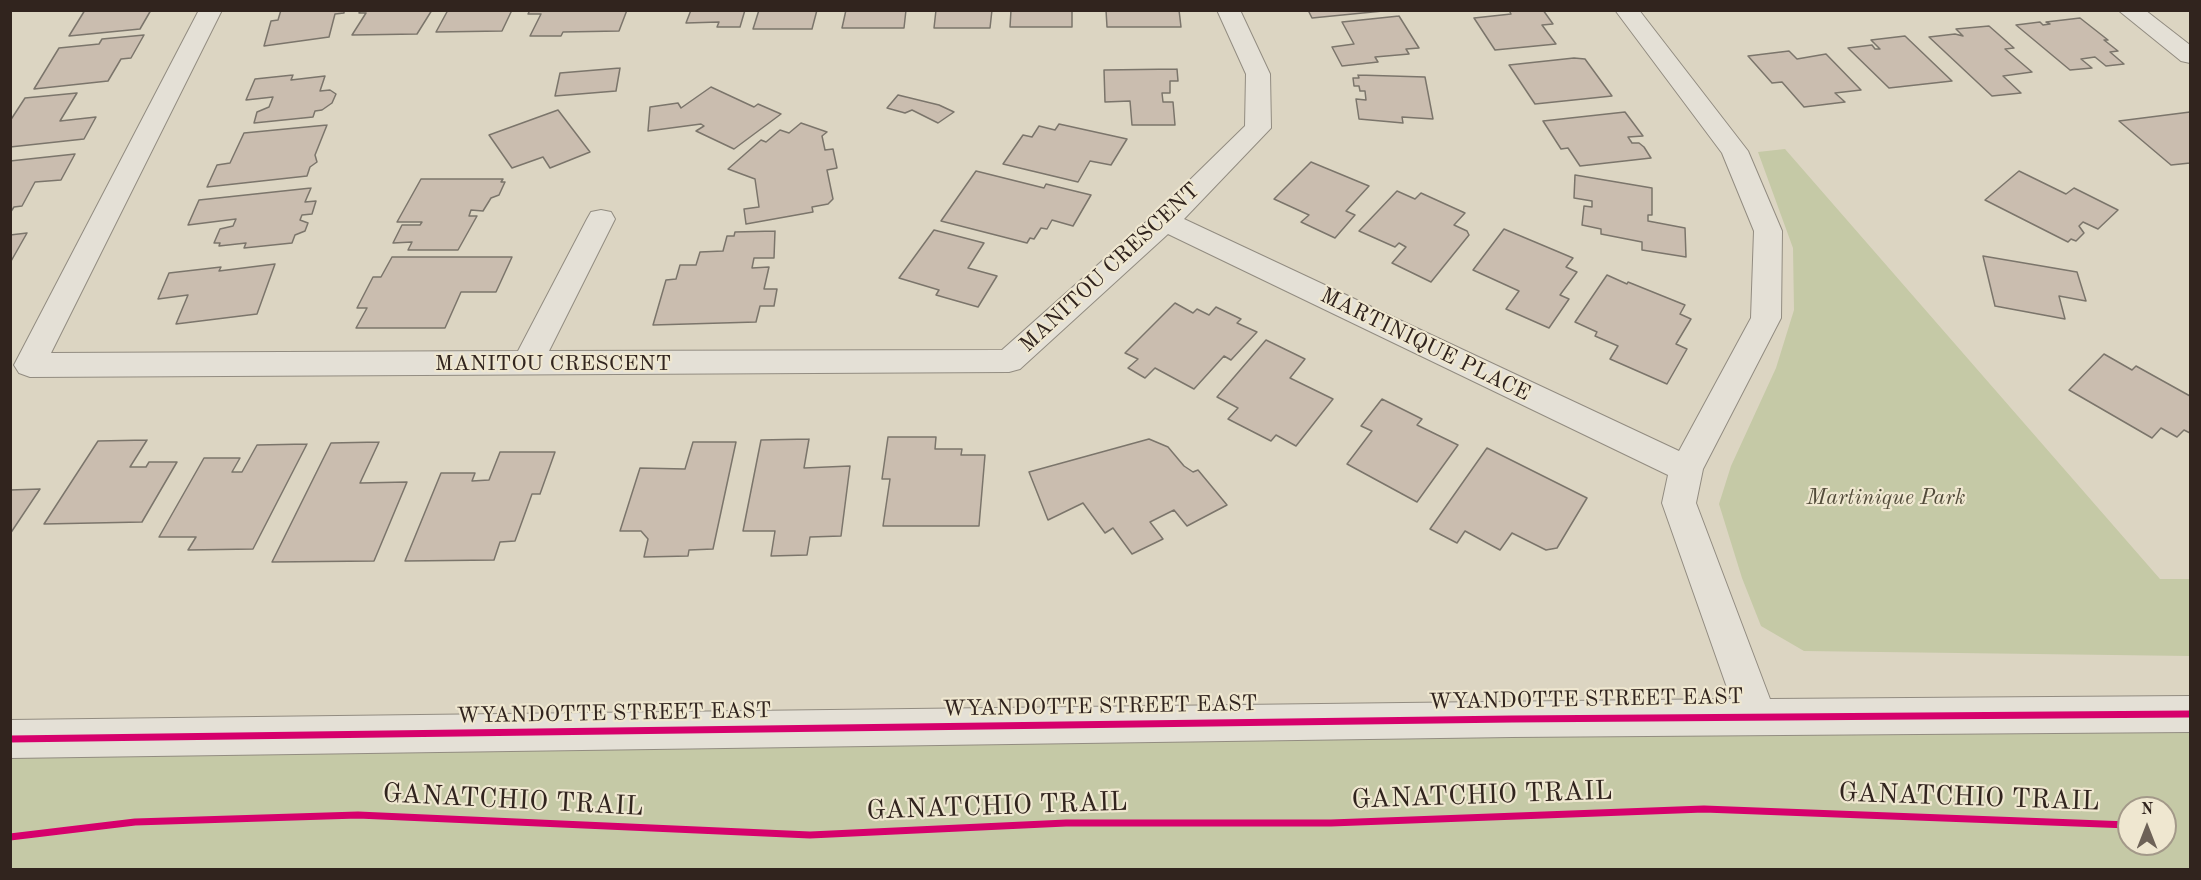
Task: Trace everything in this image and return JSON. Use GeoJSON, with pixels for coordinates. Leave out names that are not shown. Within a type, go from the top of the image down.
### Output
{"type":"FeatureCollection","features":[{"type":"Feature","properties":{"kind":"street","name":"MANITOU CRESCENT"},"geometry":{"type":"LineString","coordinates":[[210,10],[30,365],[1009,361],[1165,221],[1258,128],[1258,74],[1228,10]]}},
{"type":"Feature","properties":{"kind":"street"},"geometry":{"type":"LineString","coordinates":[[1626,10],[1735,151],[1768,231],[1766,318],[1686,469],[1679,503],[1757,716]]}},
{"type":"Feature","properties":{"kind":"street"},"geometry":{"type":"LineString","coordinates":[[2129,10],[2190,56]]}},
{"type":"Feature","properties":{"kind":"street"},"geometry":{"type":"LineString","coordinates":[[527,364],[601,219]]}},
{"type":"Feature","properties":{"kind":"street","name":"MARTINIQUE PLACE"},"geometry":{"type":"LineString","coordinates":[[1165,221],[1686,469]]}},
{"type":"Feature","properties":{"kind":"street","name":"WYANDOTTE STREET EAST"},"geometry":{"type":"LineString","coordinates":[[10,739],[1757,716],[2190,714]]}},
{"type":"Feature","properties":{"kind":"green space","name":"Martinique Park"},"geometry":{"type":"Polygon","coordinates":[[[1785,149],[2160,579],[2190,579],[2190,656],[1804,651],[1761,626],[1742,578],[1719,504],[1731,466],[1776,368],[1794,310],[1793,248],[1758,152],[1785,149]]]}},
{"type":"Feature","properties":{"kind":"green space"},"geometry":{"type":"Polygon","coordinates":[[[2190,713],[2190,869],[11,869],[10,739],[1757,716],[2190,713]]]}},
{"type":"Feature","properties":{"kind":"building"},"geometry":{"type":"Polygon","coordinates":[[[85,10],[151,10],[140,29],[69,36],[85,10]]]}},
{"type":"Feature","properties":{"kind":"building"},"geometry":{"type":"Polygon","coordinates":[[[281,10],[344,10],[344,13],[335,14],[329,37],[264,46],[271,21],[278,20],[281,10]]]}},
{"type":"Feature","properties":{"kind":"building"},"geometry":{"type":"Polygon","coordinates":[[[361,10],[432,10],[417,34],[352,35],[366,13],[359,13],[361,10]]]}},
{"type":"Feature","properties":{"kind":"building"},"geometry":{"type":"Polygon","coordinates":[[[448,10],[512,10],[502,31],[436,32],[448,10]]]}},
{"type":"Feature","properties":{"kind":"building"},"geometry":{"type":"Polygon","coordinates":[[[530,10],[627,10],[619,31],[563,32],[561,36],[530,36],[541,14],[528,14],[530,10]]]}},
{"type":"Feature","properties":{"kind":"building"},"geometry":{"type":"Polygon","coordinates":[[[691,10],[745,10],[740,27],[717,27],[719,22],[686,23],[691,10]]]}},
{"type":"Feature","properties":{"kind":"building"},"geometry":{"type":"Polygon","coordinates":[[[759,10],[817,10],[812,29],[753,29],[759,10]]]}},
{"type":"Feature","properties":{"kind":"building"},"geometry":{"type":"Polygon","coordinates":[[[846,10],[906,10],[904,28],[842,28],[846,10]]]}},
{"type":"Feature","properties":{"kind":"building"},"geometry":{"type":"Polygon","coordinates":[[[936,10],[992,10],[990,28],[934,28],[936,10]]]}},
{"type":"Feature","properties":{"kind":"building"},"geometry":{"type":"Polygon","coordinates":[[[1011,10],[1072,10],[1072,27],[1010,27],[1011,10]]]}},
{"type":"Feature","properties":{"kind":"building"},"geometry":{"type":"Polygon","coordinates":[[[1106,10],[1179,10],[1181,27],[1107,27],[1106,10]]]}},
{"type":"Feature","properties":{"kind":"building"},"geometry":{"type":"Polygon","coordinates":[[[1308,10],[1393,10],[1312,18],[1308,10]]]}},
{"type":"Feature","properties":{"kind":"building"},"geometry":{"type":"Polygon","coordinates":[[[1509,10],[1543,10],[1553,24],[1542,25],[1556,44],[1495,50],[1474,18],[1511,14],[1509,10]]]}},
{"type":"Feature","properties":{"kind":"building"},"geometry":{"type":"Polygon","coordinates":[[[1399,16],[1419,48],[1406,49],[1409,54],[1375,57],[1378,62],[1342,66],[1332,47],[1354,44],[1342,22],[1399,16]]]}},
{"type":"Feature","properties":{"kind":"building"},"geometry":{"type":"Polygon","coordinates":[[[2080,18],[2108,40],[2104,40],[2118,51],[2110,52],[2124,64],[2106,66],[2095,57],[2081,59],[2092,68],[2070,70],[2016,25],[2040,22],[2043,25],[2050,24],[2046,22],[2080,18]]]}},
{"type":"Feature","properties":{"kind":"building"},"geometry":{"type":"Polygon","coordinates":[[[1989,26],[2014,48],[2005,49],[2032,72],[2003,76],[2021,93],[1992,96],[1929,37],[1955,34],[1963,36],[1956,29],[1989,26]]]}},
{"type":"Feature","properties":{"kind":"building"},"geometry":{"type":"Polygon","coordinates":[[[144,35],[131,58],[121,59],[108,81],[34,89],[59,48],[99,44],[102,39],[144,35]]]}},
{"type":"Feature","properties":{"kind":"building"},"geometry":{"type":"Polygon","coordinates":[[[1905,36],[1952,81],[1889,88],[1848,48],[1872,45],[1875,49],[1880,49],[1871,40],[1905,36]]]}},
{"type":"Feature","properties":{"kind":"building"},"geometry":{"type":"Polygon","coordinates":[[[1789,51],[1797,59],[1826,54],[1861,90],[1835,93],[1845,102],[1804,107],[1782,82],[1772,83],[1748,56],[1789,51]]]}},
{"type":"Feature","properties":{"kind":"building"},"geometry":{"type":"Polygon","coordinates":[[[1574,58],[1585,59],[1612,96],[1535,104],[1509,65],[1574,58]]]}},
{"type":"Feature","properties":{"kind":"building"},"geometry":{"type":"Polygon","coordinates":[[[620,68],[616,91],[555,96],[560,73],[620,68]]]}},
{"type":"Feature","properties":{"kind":"building"},"geometry":{"type":"Polygon","coordinates":[[[1177,69],[1178,81],[1170,81],[1170,93],[1162,93],[1163,102],[1173,102],[1175,125],[1132,125],[1130,101],[1105,102],[1104,70],[1177,69]]]}},
{"type":"Feature","properties":{"kind":"building"},"geometry":{"type":"Polygon","coordinates":[[[293,75],[291,80],[325,76],[320,91],[330,90],[336,94],[332,103],[322,110],[315,111],[313,117],[254,123],[257,112],[269,107],[273,97],[246,100],[255,79],[293,75]]]}},
{"type":"Feature","properties":{"kind":"building"},"geometry":{"type":"Polygon","coordinates":[[[1358,75],[1425,77],[1433,119],[1402,117],[1403,123],[1359,119],[1356,99],[1366,100],[1365,91],[1360,91],[1359,86],[1354,86],[1353,78],[1359,78],[1358,75]]]}},
{"type":"Feature","properties":{"kind":"building"},"geometry":{"type":"Polygon","coordinates":[[[711,87],[754,107],[758,104],[781,114],[734,149],[696,131],[704,126],[701,124],[648,131],[650,107],[678,103],[681,108],[711,87]]]}},
{"type":"Feature","properties":{"kind":"building"},"geometry":{"type":"Polygon","coordinates":[[[77,93],[60,121],[96,117],[84,139],[10,147],[10,121],[25,98],[77,93]]]}},
{"type":"Feature","properties":{"kind":"building"},"geometry":{"type":"Polygon","coordinates":[[[898,95],[939,105],[954,112],[938,123],[912,110],[905,113],[887,108],[898,95]]]}},
{"type":"Feature","properties":{"kind":"building"},"geometry":{"type":"Polygon","coordinates":[[[558,110],[590,152],[550,168],[543,157],[512,168],[489,135],[558,110]]]}},
{"type":"Feature","properties":{"kind":"building"},"geometry":{"type":"Polygon","coordinates":[[[1625,112],[1643,136],[1628,137],[1632,143],[1639,143],[1644,147],[1651,158],[1580,166],[1568,148],[1561,149],[1543,121],[1625,112]]]}},
{"type":"Feature","properties":{"kind":"building"},"geometry":{"type":"Polygon","coordinates":[[[2190,112],[2190,163],[2171,165],[2119,121],[2190,112]]]}},
{"type":"Feature","properties":{"kind":"building"},"geometry":{"type":"Polygon","coordinates":[[[801,123],[827,132],[822,136],[825,150],[833,149],[837,168],[827,170],[833,199],[828,204],[812,207],[813,212],[746,224],[744,209],[759,207],[755,179],[728,169],[761,140],[766,142],[780,130],[789,133],[801,123]]]}},
{"type":"Feature","properties":{"kind":"building"},"geometry":{"type":"Polygon","coordinates":[[[1059,124],[1127,139],[1111,165],[1090,161],[1078,182],[1003,164],[1023,135],[1032,137],[1039,126],[1055,130],[1059,124]]]}},
{"type":"Feature","properties":{"kind":"building"},"geometry":{"type":"Polygon","coordinates":[[[327,125],[315,155],[317,162],[310,167],[307,176],[207,187],[217,165],[230,163],[244,133],[327,125]]]}},
{"type":"Feature","properties":{"kind":"building"},"geometry":{"type":"Polygon","coordinates":[[[75,154],[61,180],[35,182],[22,206],[14,207],[10,213],[10,161],[75,154]]]}},
{"type":"Feature","properties":{"kind":"building"},"geometry":{"type":"Polygon","coordinates":[[[1311,162],[1369,186],[1346,211],[1355,215],[1335,238],[1301,222],[1309,215],[1274,199],[1311,162]]]}},
{"type":"Feature","properties":{"kind":"building"},"geometry":{"type":"Polygon","coordinates":[[[976,171],[1044,188],[1046,184],[1091,195],[1073,226],[1052,220],[1047,229],[1041,228],[1034,239],[1030,238],[1027,243],[941,221],[976,171]]]}},
{"type":"Feature","properties":{"kind":"building"},"geometry":{"type":"Polygon","coordinates":[[[2019,171],[2066,194],[2074,188],[2118,210],[2098,229],[2083,222],[2079,226],[2084,233],[2076,241],[2071,239],[2068,242],[1985,200],[2019,171]]]}},
{"type":"Feature","properties":{"kind":"building"},"geometry":{"type":"Polygon","coordinates":[[[1575,175],[1652,188],[1652,215],[1648,215],[1648,221],[1685,228],[1686,257],[1642,250],[1642,242],[1601,234],[1601,229],[1582,225],[1584,206],[1592,207],[1592,201],[1574,198],[1575,175]]]}},
{"type":"Feature","properties":{"kind":"building"},"geometry":{"type":"Polygon","coordinates":[[[421,179],[503,179],[501,182],[505,182],[499,195],[491,198],[483,211],[471,210],[469,216],[477,216],[458,250],[408,250],[412,242],[393,243],[402,225],[420,225],[422,222],[397,222],[421,179]]]}},
{"type":"Feature","properties":{"kind":"building"},"geometry":{"type":"Polygon","coordinates":[[[311,188],[305,202],[316,201],[312,214],[302,215],[300,220],[308,223],[305,231],[295,235],[292,243],[244,248],[246,243],[219,246],[220,243],[214,243],[220,229],[233,226],[236,219],[188,225],[199,200],[311,188]]]}},
{"type":"Feature","properties":{"kind":"building"},"geometry":{"type":"Polygon","coordinates":[[[1397,191],[1415,199],[1421,193],[1465,213],[1454,225],[1467,231],[1469,235],[1431,282],[1392,263],[1406,247],[1399,243],[1395,247],[1359,231],[1397,191]]]}},
{"type":"Feature","properties":{"kind":"building"},"geometry":{"type":"Polygon","coordinates":[[[1504,229],[1573,258],[1566,267],[1577,272],[1560,295],[1569,299],[1549,328],[1506,309],[1519,291],[1473,270],[1504,229]]]}},
{"type":"Feature","properties":{"kind":"building"},"geometry":{"type":"Polygon","coordinates":[[[934,230],[984,243],[968,268],[997,276],[978,307],[936,295],[939,290],[899,278],[934,230]]]}},
{"type":"Feature","properties":{"kind":"building"},"geometry":{"type":"Polygon","coordinates":[[[775,231],[774,258],[754,258],[752,268],[769,267],[764,289],[777,289],[774,306],[760,306],[756,322],[653,325],[666,280],[676,279],[680,265],[696,265],[700,252],[723,251],[727,236],[734,236],[735,232],[775,231]]]}},
{"type":"Feature","properties":{"kind":"building"},"geometry":{"type":"Polygon","coordinates":[[[27,233],[10,263],[10,235],[27,233]]]}},
{"type":"Feature","properties":{"kind":"building"},"geometry":{"type":"Polygon","coordinates":[[[1983,256],[2077,272],[2086,301],[2059,296],[2065,319],[1995,306],[1983,256]]]}},
{"type":"Feature","properties":{"kind":"building"},"geometry":{"type":"Polygon","coordinates":[[[392,257],[512,257],[496,292],[461,292],[445,328],[356,328],[367,308],[357,308],[373,277],[381,277],[392,257]]]}},
{"type":"Feature","properties":{"kind":"building"},"geometry":{"type":"Polygon","coordinates":[[[275,264],[257,314],[176,324],[188,295],[158,299],[169,273],[221,267],[219,271],[275,264]]]}},
{"type":"Feature","properties":{"kind":"building"},"geometry":{"type":"Polygon","coordinates":[[[1607,275],[1685,305],[1680,314],[1691,319],[1676,344],[1687,349],[1667,384],[1610,359],[1618,346],[1595,336],[1597,332],[1575,322],[1607,275]]]}},
{"type":"Feature","properties":{"kind":"building"},"geometry":{"type":"Polygon","coordinates":[[[1175,303],[1193,313],[1197,309],[1209,315],[1216,307],[1241,319],[1237,323],[1257,332],[1231,360],[1224,356],[1194,389],[1155,368],[1145,378],[1128,368],[1138,359],[1125,353],[1175,303]]]}},
{"type":"Feature","properties":{"kind":"building"},"geometry":{"type":"Polygon","coordinates":[[[1266,340],[1305,359],[1290,378],[1333,399],[1296,446],[1276,435],[1271,441],[1228,419],[1238,408],[1217,397],[1266,340]]]}},
{"type":"Feature","properties":{"kind":"building"},"geometry":{"type":"Polygon","coordinates":[[[2104,354],[2132,370],[2136,366],[2190,396],[2190,433],[2184,430],[2177,437],[2161,428],[2152,438],[2069,390],[2104,354]]]}},
{"type":"Feature","properties":{"kind":"building"},"geometry":{"type":"Polygon","coordinates":[[[1382,399],[1422,419],[1417,425],[1458,445],[1417,502],[1347,464],[1372,431],[1361,426],[1382,399]]]}},
{"type":"Feature","properties":{"kind":"building"},"geometry":{"type":"Polygon","coordinates":[[[888,437],[936,437],[935,449],[962,449],[961,455],[985,455],[979,526],[883,526],[890,479],[882,479],[888,437]]]}},
{"type":"Feature","properties":{"kind":"building"},"geometry":{"type":"Polygon","coordinates":[[[809,439],[804,468],[850,466],[841,536],[810,537],[807,555],[771,556],[775,531],[743,531],[761,440],[809,439]]]}},
{"type":"Feature","properties":{"kind":"building"},"geometry":{"type":"Polygon","coordinates":[[[1149,439],[1168,447],[1184,466],[1193,472],[1198,470],[1227,505],[1187,526],[1174,510],[1150,522],[1163,539],[1132,554],[1113,528],[1105,533],[1083,503],[1048,520],[1029,472],[1149,439]]]}},
{"type":"Feature","properties":{"kind":"building"},"geometry":{"type":"Polygon","coordinates":[[[147,440],[130,467],[146,467],[149,462],[177,462],[142,522],[44,524],[98,441],[147,440]]]}},
{"type":"Feature","properties":{"kind":"building"},"geometry":{"type":"Polygon","coordinates":[[[379,442],[360,483],[407,482],[374,561],[272,562],[331,443],[379,442]]]}},
{"type":"Feature","properties":{"kind":"building"},"geometry":{"type":"Polygon","coordinates":[[[693,442],[736,442],[713,549],[689,550],[688,556],[644,557],[648,539],[641,531],[620,531],[640,468],[685,469],[693,442]]]}},
{"type":"Feature","properties":{"kind":"building"},"geometry":{"type":"Polygon","coordinates":[[[307,444],[253,549],[188,550],[196,537],[159,537],[204,458],[240,458],[232,472],[242,472],[257,445],[307,444]]]}},
{"type":"Feature","properties":{"kind":"building"},"geometry":{"type":"Polygon","coordinates":[[[1487,448],[1587,498],[1557,548],[1546,550],[1512,533],[1500,550],[1465,531],[1457,543],[1430,529],[1487,448]]]}},
{"type":"Feature","properties":{"kind":"building"},"geometry":{"type":"Polygon","coordinates":[[[500,452],[555,452],[540,494],[532,494],[515,541],[500,542],[494,560],[405,561],[441,473],[475,473],[472,481],[489,480],[500,452]]]}},
{"type":"Feature","properties":{"kind":"building"},"geometry":{"type":"Polygon","coordinates":[[[40,489],[10,534],[10,490],[40,489]]]}},
{"type":"Feature","properties":{"kind":"cycle path"},"geometry":{"type":"LineString","coordinates":[[10,739],[1512,719],[2190,714]]}},
{"type":"Feature","properties":{"kind":"cycle path","name":"GANATCHIO TRAIL"},"geometry":{"type":"LineString","coordinates":[[10,837],[135,822],[358,815],[810,835],[1066,823],[1331,823],[1704,809],[2117,825]]}}]}
